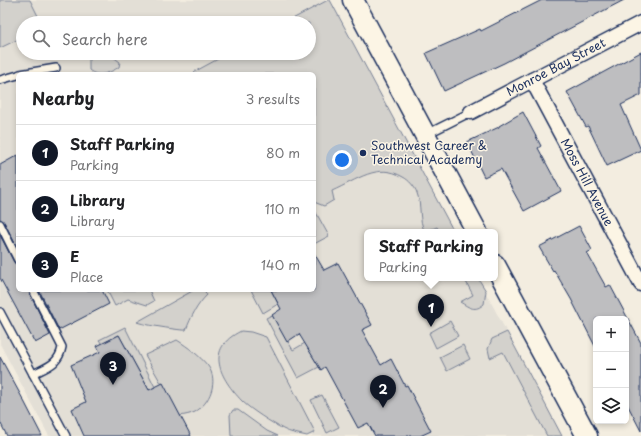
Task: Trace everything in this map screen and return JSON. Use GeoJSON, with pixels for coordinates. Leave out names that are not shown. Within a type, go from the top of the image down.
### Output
{"type":"FeatureCollection","features":[{"type":"Feature","properties":{"kind":"street"},"geometry":{"type":"LineString","coordinates":[[353,0],[475,229]]}},
{"type":"Feature","properties":{"kind":"street","name":"Monroe Bay Street"},"geometry":{"type":"LineString","coordinates":[[472,112],[641,23]]}},
{"type":"Feature","properties":{"kind":"street","name":"Moss Hill Avenue"},"geometry":{"type":"LineString","coordinates":[[532,80],[641,284]]}},
{"type":"Feature","properties":{"kind":"street"},"geometry":{"type":"LineString","coordinates":[[498,271],[587,436]]}},
{"type":"Feature","properties":{"kind":"lane"},"geometry":{"type":"LineString","coordinates":[[31,72],[56,68]]}},
{"type":"Feature","properties":{"kind":"lane"},"geometry":{"type":"LineString","coordinates":[[0,80],[16,75]]}},
{"type":"Feature","properties":{"kind":"lane"},"geometry":{"type":"LineString","coordinates":[[425,135],[472,112]]}},
{"type":"Feature","properties":{"kind":"lane"},"geometry":{"type":"LineString","coordinates":[[0,224],[16,256]]}},
{"type":"Feature","properties":{"kind":"lane"},"geometry":{"type":"LineString","coordinates":[[33,374],[55,362],[62,347],[34,292]]}},
{"type":"Feature","properties":{"kind":"lane"},"geometry":{"type":"LineString","coordinates":[[0,312],[66,436]]}},
{"type":"Feature","properties":{"kind":"shaded area","name":"Southwest Career & Technical Academy"},"geometry":{"type":"Polygon","coordinates":[[[0,0],[330,0],[452,229],[364,229],[364,281],[480,281],[562,436],[49,436],[0,344],[0,0]]]}},
{"type":"Feature","properties":{"kind":"shaded area"},"geometry":{"type":"Polygon","coordinates":[[[0,0],[30,0],[38,16],[16,16],[16,40],[0,48],[0,0]]]}},
{"type":"Feature","properties":{"kind":"shaded area"},"geometry":{"type":"Polygon","coordinates":[[[330,0],[452,229],[438,229],[437,227],[432,229],[424,229],[418,198],[412,184],[403,177],[385,171],[368,174],[332,191],[334,200],[324,206],[316,203],[316,72],[194,72],[216,60],[316,60],[316,16],[298,16],[330,0]]]}},
{"type":"Feature","properties":{"kind":"shaded area"},"geometry":{"type":"Polygon","coordinates":[[[89,60],[117,60],[120,62],[119,67],[109,72],[93,72],[89,70],[89,60]]]}},
{"type":"Feature","properties":{"kind":"shaded area"},"geometry":{"type":"Polygon","coordinates":[[[316,213],[329,236],[316,243],[316,213]]]}},
{"type":"Feature","properties":{"kind":"shaded area"},"geometry":{"type":"Polygon","coordinates":[[[466,281],[480,281],[486,291],[484,304],[478,308],[472,308],[460,302],[473,295],[466,281]]]}},
{"type":"Feature","properties":{"kind":"shaded area"},"geometry":{"type":"Polygon","coordinates":[[[108,292],[150,292],[154,301],[147,305],[128,299],[115,306],[108,292]]]}},
{"type":"Feature","properties":{"kind":"shaded area"},"geometry":{"type":"Polygon","coordinates":[[[190,292],[205,292],[207,295],[195,311],[186,330],[137,322],[190,292]]]}},
{"type":"Feature","properties":{"kind":"shaded area"},"geometry":{"type":"Polygon","coordinates":[[[252,292],[272,292],[278,304],[263,313],[252,292]]]}},
{"type":"Feature","properties":{"kind":"shaded area"},"geometry":{"type":"Polygon","coordinates":[[[272,315],[293,350],[305,343],[319,367],[298,378],[266,318],[272,315]]]}},
{"type":"Feature","properties":{"kind":"shaded area"},"geometry":{"type":"Polygon","coordinates":[[[450,321],[458,336],[436,348],[429,333],[450,321]]]}},
{"type":"Feature","properties":{"kind":"shaded area"},"geometry":{"type":"Polygon","coordinates":[[[125,327],[155,387],[149,390],[119,335],[102,344],[99,340],[125,327]]]}},
{"type":"Feature","properties":{"kind":"shaded area"},"geometry":{"type":"Polygon","coordinates":[[[241,331],[251,332],[266,337],[315,432],[307,436],[286,430],[268,420],[242,401],[227,383],[219,364],[219,355],[222,346],[230,338],[241,331]]]}},
{"type":"Feature","properties":{"kind":"shaded area"},"geometry":{"type":"Polygon","coordinates":[[[507,332],[562,436],[547,436],[503,352],[490,358],[488,349],[492,339],[507,332]]]}},
{"type":"Feature","properties":{"kind":"shaded area"},"geometry":{"type":"Polygon","coordinates":[[[177,340],[205,362],[213,378],[213,385],[209,397],[205,403],[195,412],[180,416],[145,355],[177,340]]]}},
{"type":"Feature","properties":{"kind":"shaded area"},"geometry":{"type":"Polygon","coordinates":[[[463,345],[470,359],[447,371],[440,357],[463,345]]]}},
{"type":"Feature","properties":{"kind":"shaded area"},"geometry":{"type":"Polygon","coordinates":[[[322,395],[339,427],[327,433],[311,400],[322,395]]]}},
{"type":"Feature","properties":{"kind":"shaded area"},"geometry":{"type":"Polygon","coordinates":[[[233,410],[238,410],[267,431],[278,436],[231,436],[230,415],[233,410]]]}},
{"type":"Feature","properties":{"kind":"building"},"geometry":{"type":"Polygon","coordinates":[[[542,0],[624,0],[504,63],[444,91],[426,53],[480,29],[481,31],[542,0]]]}},
{"type":"Feature","properties":{"kind":"building"},"geometry":{"type":"Polygon","coordinates":[[[641,52],[641,95],[621,105],[641,150],[607,166],[588,126],[586,127],[567,92],[641,52]]]}},
{"type":"Feature","properties":{"kind":"building"},"geometry":{"type":"Polygon","coordinates":[[[523,112],[541,146],[538,148],[561,191],[524,211],[501,169],[484,177],[467,142],[499,127],[523,112]]]}},
{"type":"Feature","properties":{"kind":"building"},"geometry":{"type":"Polygon","coordinates":[[[16,156],[16,245],[4,222],[0,219],[0,165],[16,156]]]}},
{"type":"Feature","properties":{"kind":"building"},"geometry":{"type":"Polygon","coordinates":[[[579,226],[592,250],[587,253],[606,287],[610,285],[627,316],[593,316],[593,342],[571,299],[539,247],[579,226]]]}},
{"type":"Feature","properties":{"kind":"building"},"geometry":{"type":"Polygon","coordinates":[[[0,235],[16,264],[16,292],[29,292],[50,335],[35,343],[0,278],[0,235]]]}},
{"type":"Feature","properties":{"kind":"building"},"geometry":{"type":"Polygon","coordinates":[[[316,256],[324,270],[338,263],[372,325],[362,330],[381,365],[391,359],[405,386],[407,385],[431,431],[420,436],[375,436],[368,423],[358,428],[325,367],[321,370],[299,334],[287,342],[272,315],[281,309],[272,292],[316,292],[316,256]]]}},
{"type":"Feature","properties":{"kind":"building"},"geometry":{"type":"Polygon","coordinates":[[[40,292],[103,292],[109,304],[59,330],[40,292]]]}},
{"type":"Feature","properties":{"kind":"building"},"geometry":{"type":"Polygon","coordinates":[[[629,321],[641,343],[641,431],[629,408],[629,321]]]}},
{"type":"Feature","properties":{"kind":"building"},"geometry":{"type":"Polygon","coordinates":[[[119,335],[149,390],[163,383],[191,436],[84,436],[72,409],[86,402],[71,365],[100,352],[97,346],[119,335]]]}},
{"type":"Feature","properties":{"kind":"building"},"geometry":{"type":"Polygon","coordinates":[[[0,357],[42,436],[7,436],[0,422],[0,357]]]}},
{"type":"Feature","properties":{"kind":"place","name":"Southwest Career & Technical Academy"},"geometry":{"type":"Point","coordinates":[363,153]}},
{"type":"Feature","properties":{"kind":"place","name":"Staff Parking"},"geometry":{"type":"Point","coordinates":[431,327]}},
{"type":"Feature","properties":{"kind":"place","name":"E"},"geometry":{"type":"Point","coordinates":[113,385]}},
{"type":"Feature","properties":{"kind":"place","name":"Library"},"geometry":{"type":"Point","coordinates":[383,408]}}]}
